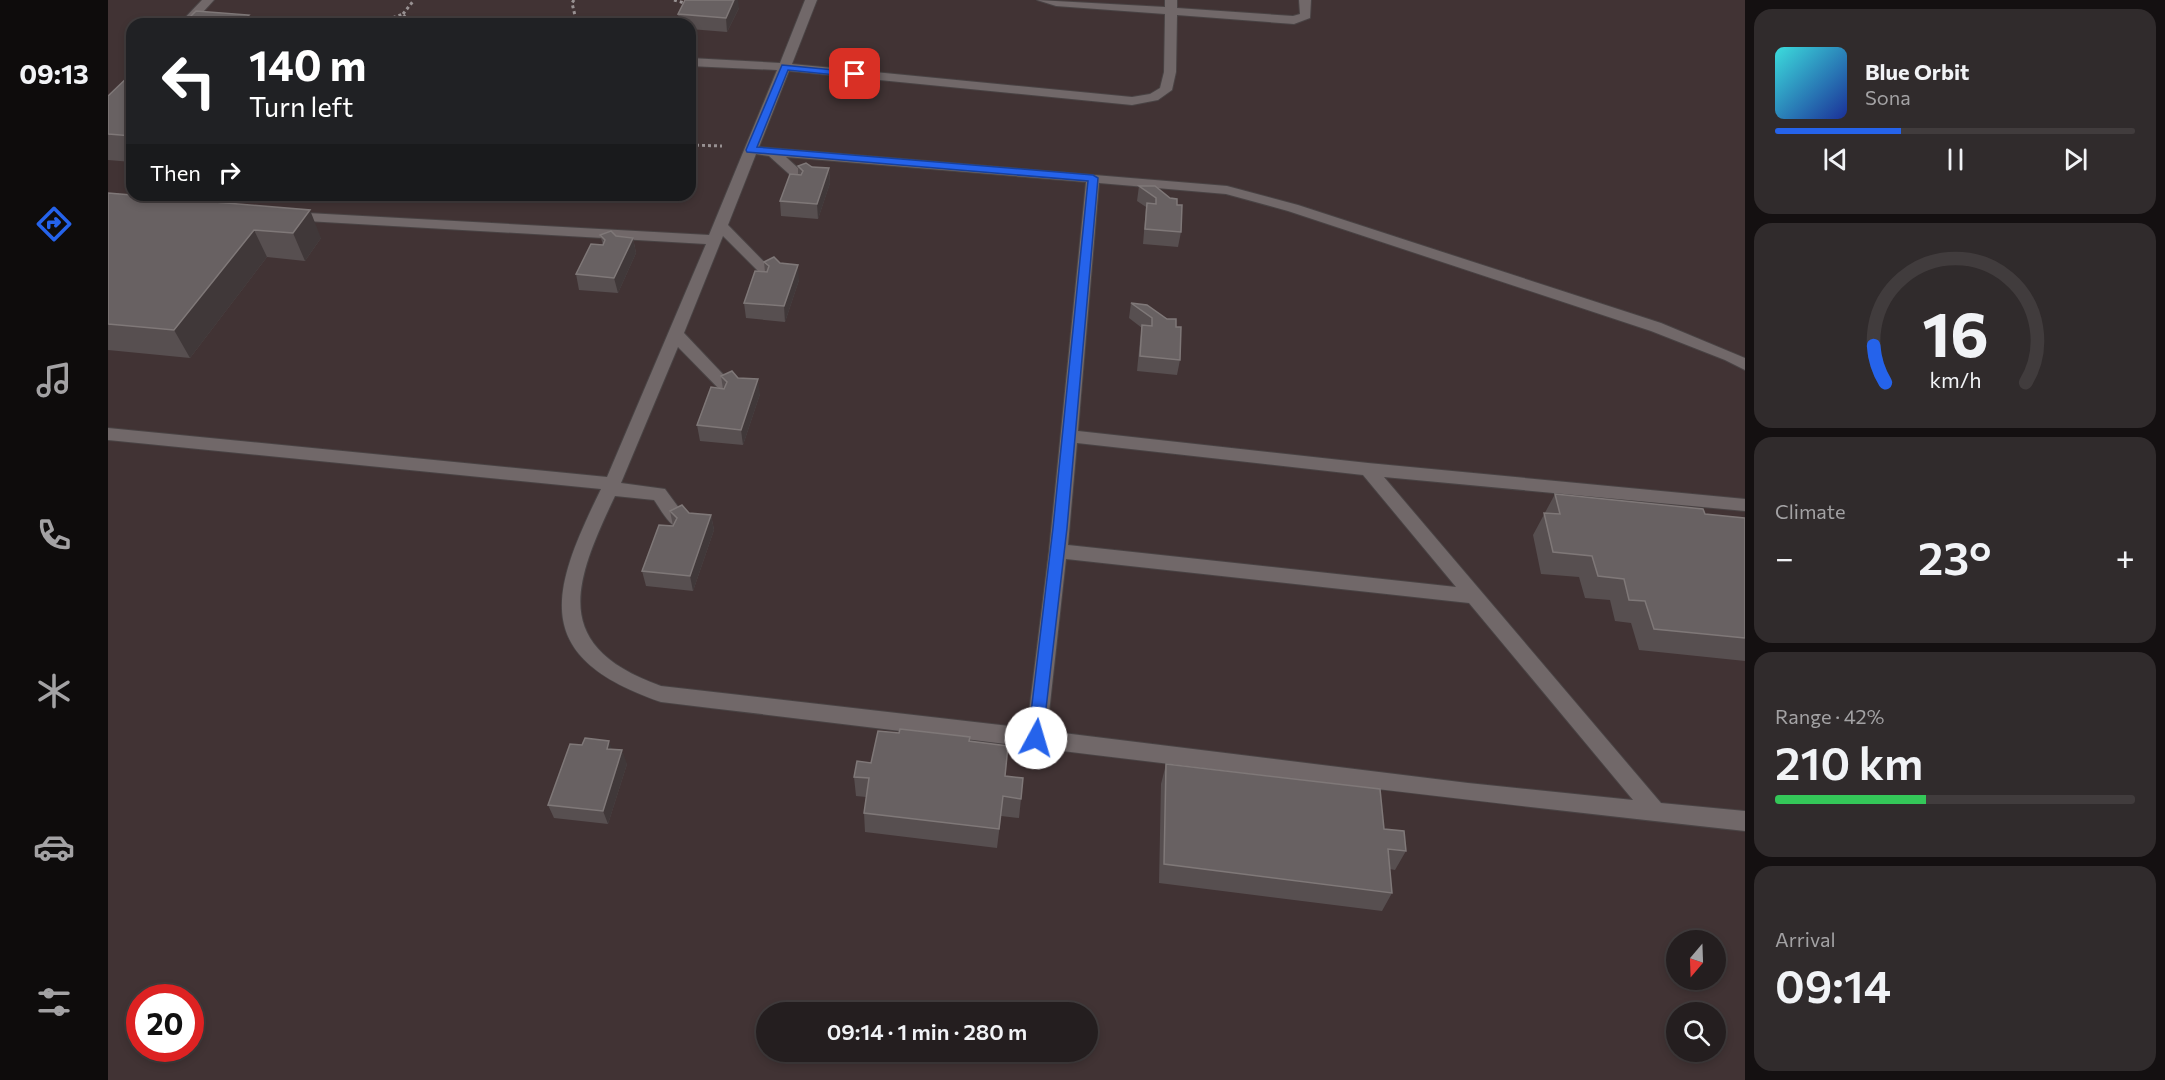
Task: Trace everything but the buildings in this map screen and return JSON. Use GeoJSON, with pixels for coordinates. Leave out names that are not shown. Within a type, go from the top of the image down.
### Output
{"type":"FeatureCollection","features":[{"type":"Feature","properties":{"kind":"lane"},"geometry":{"type":"LineString","coordinates":[[191,18],[208,0]]}},
{"type":"Feature","properties":{"kind":"lane"},"geometry":{"type":"LineString","coordinates":[[811,0],[715,240],[612,487],[576,564],[570,597],[575,633],[591,655],[617,677],[632,685],[661,694],[1468,792],[1745,822]]}},
{"type":"Feature","properties":{"kind":"lane"},"geometry":{"type":"LineString","coordinates":[[1043,0],[1056,3],[1171,6],[1294,20],[1306,16],[1305,0]]}},
{"type":"Feature","properties":{"kind":"lane"},"geometry":{"type":"LineString","coordinates":[[696,62],[785,67],[1132,101],[1154,97],[1166,90],[1170,72],[1171,6]]}},
{"type":"Feature","properties":{"kind":"lane"},"geometry":{"type":"LineString","coordinates":[[751,150],[1197,187],[1256,197],[1656,327],[1731,356],[1745,365]]}},
{"type":"Feature","properties":{"kind":"lane"},"geometry":{"type":"LineString","coordinates":[[773,152],[803,179]]}},
{"type":"Feature","properties":{"kind":"lane"},"geometry":{"type":"LineString","coordinates":[[1036,738],[1058,551],[1093,178]]}},
{"type":"Feature","properties":{"kind":"lane"},"geometry":{"type":"LineString","coordinates":[[278,215],[715,240]]}},
{"type":"Feature","properties":{"kind":"lane"},"geometry":{"type":"LineString","coordinates":[[720,225],[770,274]]}},
{"type":"Feature","properties":{"kind":"lane"},"geometry":{"type":"LineString","coordinates":[[675,334],[729,389]]}},
{"type":"Feature","properties":{"kind":"lane"},"geometry":{"type":"LineString","coordinates":[[108,434],[612,487],[659,494],[681,523]]}},
{"type":"Feature","properties":{"kind":"lane"},"geometry":{"type":"LineString","coordinates":[[1069,436],[1368,469],[1745,505]]}},
{"type":"Feature","properties":{"kind":"lane"},"geometry":{"type":"LineString","coordinates":[[1368,469],[1655,811]]}},
{"type":"Feature","properties":{"kind":"lane"},"geometry":{"type":"LineString","coordinates":[[1058,551],[1475,596]]}},
{"type":"Feature","properties":{"kind":"path"},"geometry":{"type":"LineString","coordinates":[[392,18],[403,14],[414,0]]}},
{"type":"Feature","properties":{"kind":"path"},"geometry":{"type":"LineString","coordinates":[[574,0],[572,3],[575,18]]}},
{"type":"Feature","properties":{"kind":"path"},"geometry":{"type":"LineString","coordinates":[[674,0],[690,5]]}},
{"type":"Feature","properties":{"kind":"path"},"geometry":{"type":"LineString","coordinates":[[403,14],[406,18]]}},
{"type":"Feature","properties":{"kind":"shaded area"},"geometry":{"type":"Polygon","coordinates":[[[108,0],[1745,0],[1745,1080],[108,1080],[108,0]]]}},
{"type":"Feature","properties":{"kind":"route"},"geometry":{"type":"LineString","coordinates":[[855,74],[785,67],[751,150],[1093,178],[1060,528],[1036,738]]}}]}
